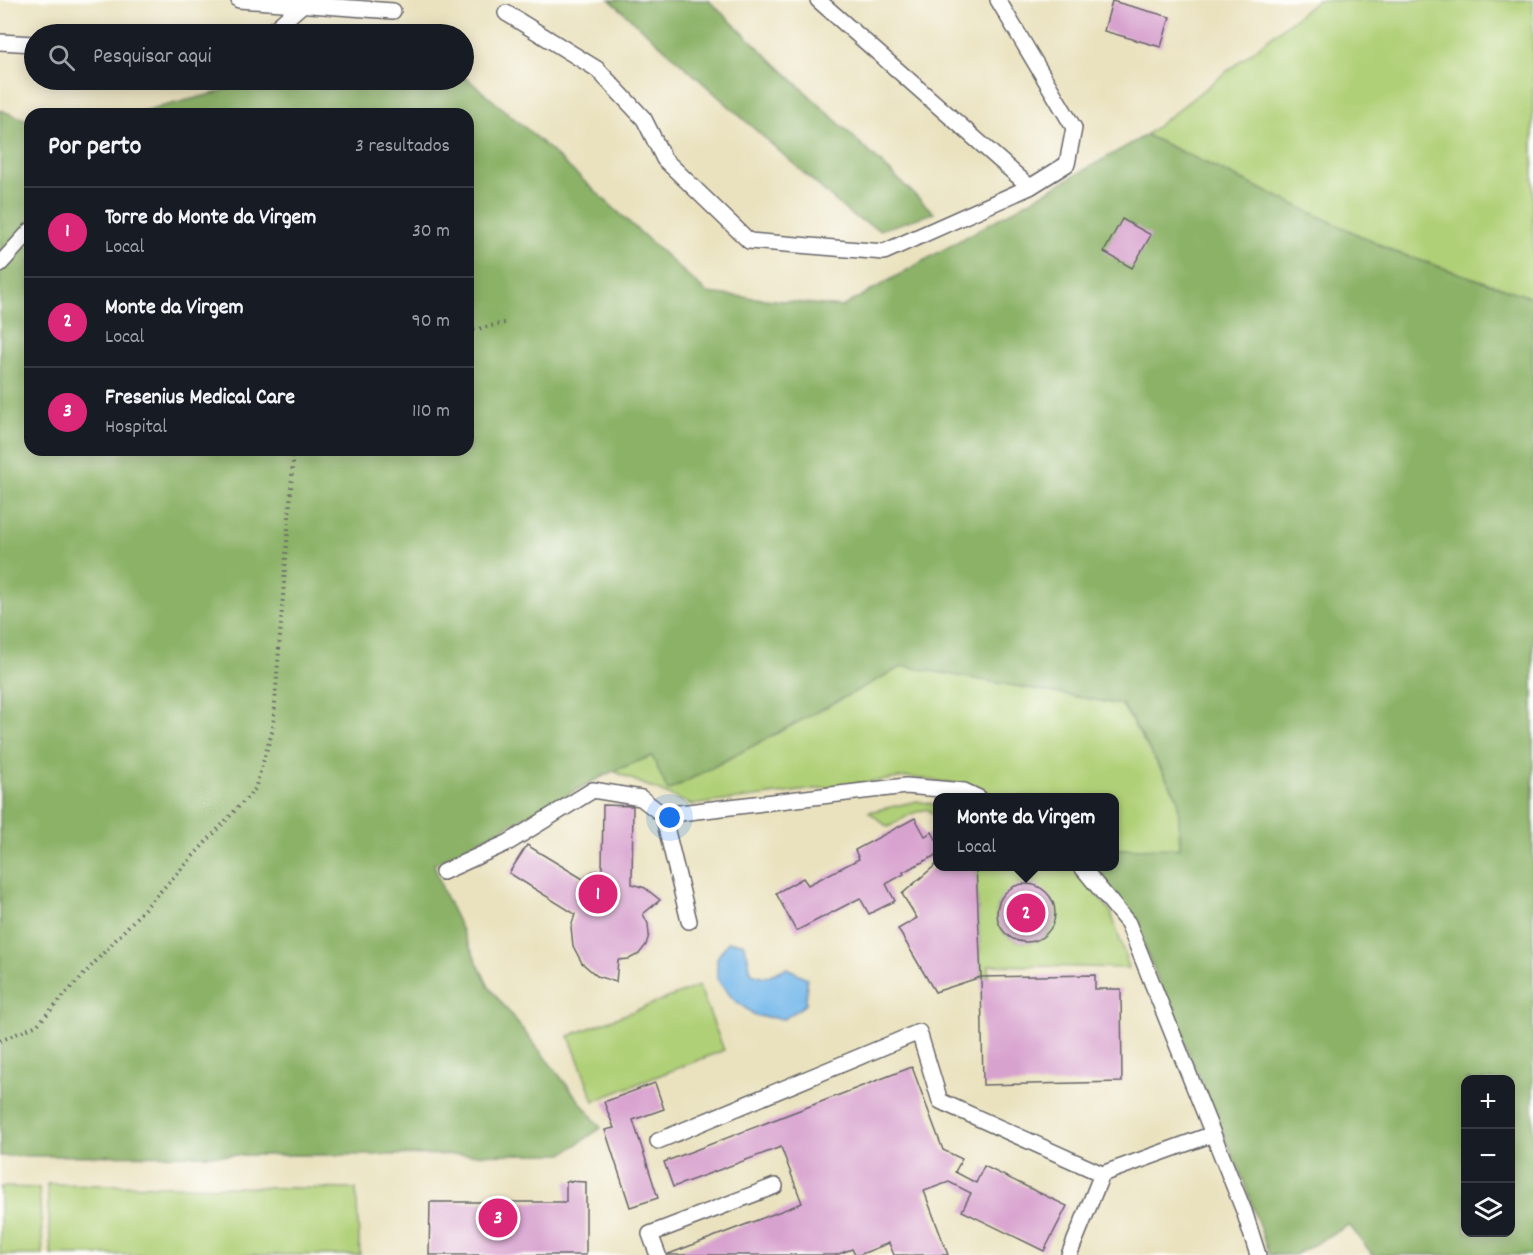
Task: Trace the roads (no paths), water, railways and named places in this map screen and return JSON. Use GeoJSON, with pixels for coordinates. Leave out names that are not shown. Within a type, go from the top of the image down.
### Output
{"type":"FeatureCollection","features":[{"type":"Feature","properties":{"kind":"lane"},"geometry":{"type":"LineString","coordinates":[[239,0],[393,11]]}},
{"type":"Feature","properties":{"kind":"lane"},"geometry":{"type":"LineString","coordinates":[[818,0],[1030,187]]}},
{"type":"Feature","properties":{"kind":"lane"},"geometry":{"type":"LineString","coordinates":[[506,13],[597,69],[644,119],[664,159],[749,241],[884,252],[1030,187],[1067,164],[1074,128],[998,0]]}},
{"type":"Feature","properties":{"kind":"lane"},"geometry":{"type":"LineString","coordinates":[[280,24],[302,4]]}},
{"type":"Feature","properties":{"kind":"lane"},"geometry":{"type":"LineString","coordinates":[[0,42],[24,43]]}},
{"type":"Feature","properties":{"kind":"lane"},"geometry":{"type":"LineString","coordinates":[[0,264],[24,238]]}},
{"type":"Feature","properties":{"kind":"lane"},"geometry":{"type":"LineString","coordinates":[[663,815],[906,786],[968,793]]}},
{"type":"Feature","properties":{"kind":"lane"},"geometry":{"type":"LineString","coordinates":[[443,872],[509,842],[593,790],[641,798],[663,815],[689,921]]}},
{"type":"Feature","properties":{"kind":"lane"},"geometry":{"type":"LineString","coordinates":[[1084,871],[1128,923],[1244,1211],[1258,1255]]}},
{"type":"Feature","properties":{"kind":"lane"},"geometry":{"type":"LineString","coordinates":[[658,1141],[919,1032],[940,1101],[1102,1174],[1213,1134]]}},
{"type":"Feature","properties":{"kind":"lane"},"geometry":{"type":"LineString","coordinates":[[1069,1255],[1102,1174]]}},
{"type":"Feature","properties":{"kind":"lane"},"geometry":{"type":"LineString","coordinates":[[658,1255],[650,1234],[776,1186]]}},
{"type":"Feature","properties":{"kind":"water"},"geometry":{"type":"Polygon","coordinates":[[[728,942],[743,943],[751,973],[765,977],[787,968],[807,978],[806,1004],[784,1019],[756,1016],[733,999],[717,979],[717,958],[728,942]]]}},
{"type":"Feature","properties":{"kind":"place","name":"Torre do Monte da Virgem"},"geometry":{"type":"Point","coordinates":[598,894]}},
{"type":"Feature","properties":{"kind":"place","name":"Monte da Virgem"},"geometry":{"type":"Point","coordinates":[1026,913]}},
{"type":"Feature","properties":{"kind":"place","name":"Fresenius Medical Care"},"geometry":{"type":"Point","coordinates":[498,1218]}}]}
